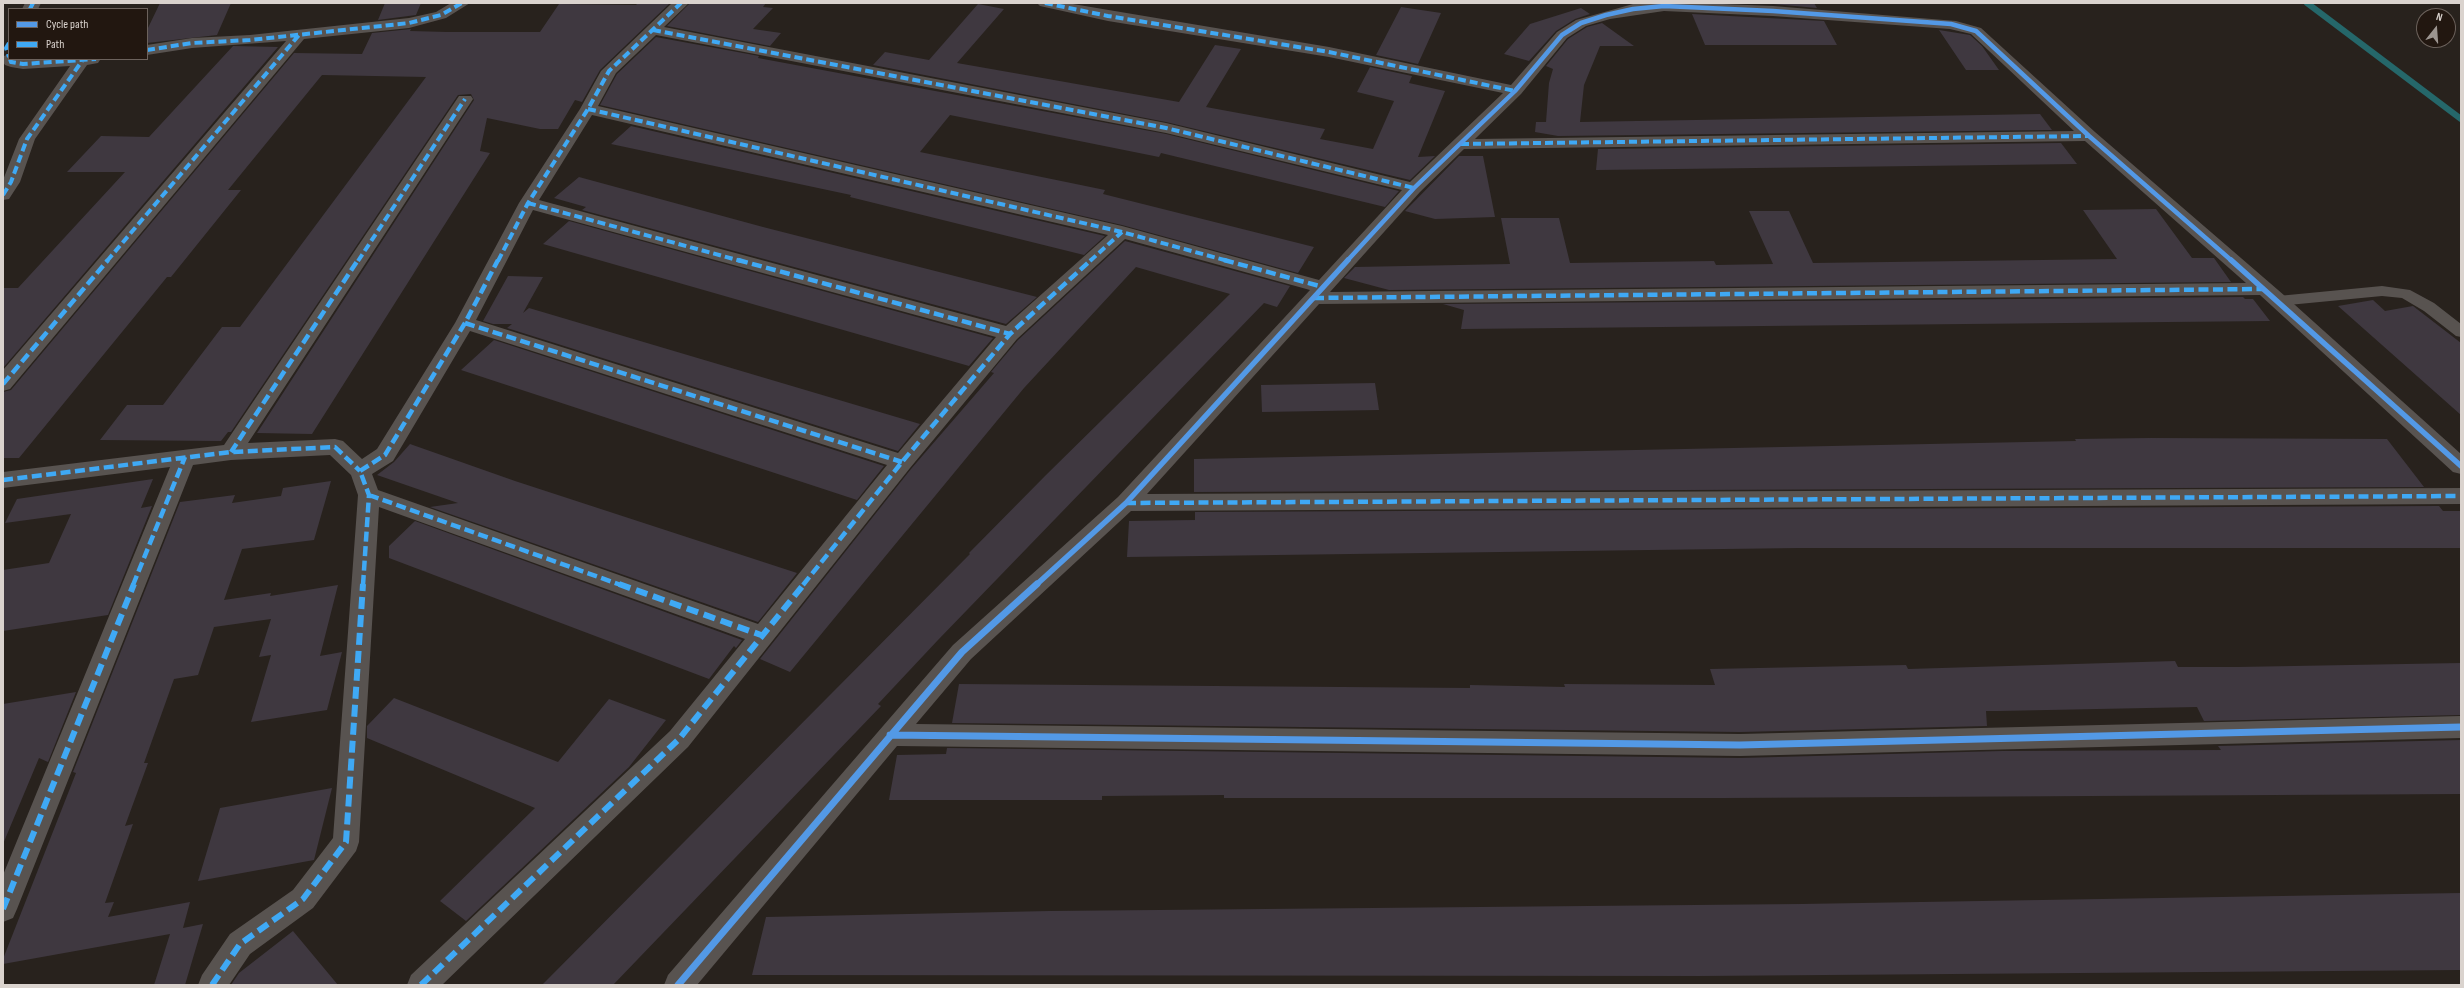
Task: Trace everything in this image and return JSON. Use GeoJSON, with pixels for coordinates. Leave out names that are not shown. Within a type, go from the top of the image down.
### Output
{"type":"FeatureCollection","features":[{"type":"Feature","properties":{"kind":"street"},"geometry":{"type":"LineString","coordinates":[[148,50],[192,43],[299,35],[409,23],[441,15],[462,3]]}},
{"type":"Feature","properties":{"kind":"street"},"geometry":{"type":"LineString","coordinates":[[360,471],[386,455],[465,323],[528,203],[588,109],[609,71],[681,3]]}},
{"type":"Feature","properties":{"kind":"street"},"geometry":{"type":"LineString","coordinates":[[1046,3],[1108,16],[1329,52],[1515,91]]}},
{"type":"Feature","properties":{"kind":"street"},"geometry":{"type":"LineString","coordinates":[[678,985],[962,652],[1126,503],[1414,188],[1458,144],[1515,91],[1562,35],[1582,23],[1633,9],[1664,6],[1941,23],[1961,26],[1976,31],[2089,136],[2264,288],[2461,466]]}},
{"type":"Feature","properties":{"kind":"street"},"geometry":{"type":"LineString","coordinates":[[653,30],[1166,128],[1414,188]]}},
{"type":"Feature","properties":{"kind":"street"},"geometry":{"type":"LineString","coordinates":[[3,384],[299,35]]}},
{"type":"Feature","properties":{"kind":"street"},"geometry":{"type":"LineString","coordinates":[[8,45],[6,48],[8,55]]}},
{"type":"Feature","properties":{"kind":"street"},"geometry":{"type":"LineString","coordinates":[[10,60],[11,62],[23,64],[89,60]]}},
{"type":"Feature","properties":{"kind":"street"},"geometry":{"type":"LineString","coordinates":[[3,195],[11,182],[27,140],[89,60]]}},
{"type":"Feature","properties":{"kind":"street"},"geometry":{"type":"LineString","coordinates":[[231,452],[464,99]]}},
{"type":"Feature","properties":{"kind":"street"},"geometry":{"type":"LineString","coordinates":[[588,109],[1122,232],[1319,292],[2264,288]]}},
{"type":"Feature","properties":{"kind":"street"},"geometry":{"type":"LineString","coordinates":[[1458,144],[2089,136]]}},
{"type":"Feature","properties":{"kind":"street"},"geometry":{"type":"LineString","coordinates":[[528,203],[1010,334]]}},
{"type":"Feature","properties":{"kind":"street"},"geometry":{"type":"LineString","coordinates":[[421,985],[679,739],[761,635],[902,462],[1010,334],[1122,232]]}},
{"type":"Feature","properties":{"kind":"street"},"geometry":{"type":"LineString","coordinates":[[465,323],[902,462]]}},
{"type":"Feature","properties":{"kind":"street"},"geometry":{"type":"LineString","coordinates":[[3,480],[231,452],[335,447],[360,471],[369,495],[346,842],[303,899],[240,944],[212,985]]}},
{"type":"Feature","properties":{"kind":"street"},"geometry":{"type":"LineString","coordinates":[[3,909],[185,457]]}},
{"type":"Feature","properties":{"kind":"street"},"geometry":{"type":"LineString","coordinates":[[369,495],[761,635]]}},
{"type":"Feature","properties":{"kind":"street"},"geometry":{"type":"LineString","coordinates":[[1126,503],[2461,496]]}},
{"type":"Feature","properties":{"kind":"street"},"geometry":{"type":"LineString","coordinates":[[890,735],[1740,745],[2461,727]]}},
{"type":"Feature","properties":{"kind":"lane"},"geometry":{"type":"LineString","coordinates":[[2278,301],[2382,292],[2405,292],[2429,307],[2461,332]]}},
{"type":"Feature","properties":{"kind":"building"},"geometry":{"type":"Polygon","coordinates":[[[160,3],[231,3],[217,35],[148,43],[148,28],[160,3]]]}},
{"type":"Feature","properties":{"kind":"building"},"geometry":{"type":"Polygon","coordinates":[[[385,3],[421,3],[416,15],[378,20],[385,3]]]}},
{"type":"Feature","properties":{"kind":"building"},"geometry":{"type":"Polygon","coordinates":[[[638,3],[670,3],[600,70],[582,102],[575,100],[558,129],[540,129],[487,118],[480,151],[490,153],[312,434],[257,433],[474,100],[471,94],[458,95],[231,432],[228,432],[221,441],[100,440],[127,405],[163,405],[222,327],[240,327],[426,77],[322,75],[228,190],[241,190],[171,277],[167,277],[19,458],[3,458],[3,392],[11,390],[294,53],[362,54],[372,33],[411,29],[410,31],[540,32],[559,4],[636,5],[638,3]]]}},
{"type":"Feature","properties":{"kind":"building"},"geometry":{"type":"Polygon","coordinates":[[[690,3],[766,3],[763,7],[773,8],[753,29],[781,33],[770,46],[667,26],[690,3]]]}},
{"type":"Feature","properties":{"kind":"building"},"geometry":{"type":"Polygon","coordinates":[[[1736,3],[1814,3],[1817,8],[1773,4],[1736,3]]]}},
{"type":"Feature","properties":{"kind":"building"},"geometry":{"type":"Polygon","coordinates":[[[978,4],[1004,9],[957,63],[1179,102],[1215,45],[1241,49],[1206,107],[1325,129],[1320,139],[1373,149],[1394,101],[1357,92],[1370,67],[1412,76],[1409,83],[1445,91],[1418,157],[1435,156],[1410,180],[1166,122],[873,65],[885,52],[929,60],[978,4]]]}},
{"type":"Feature","properties":{"kind":"building"},"geometry":{"type":"Polygon","coordinates":[[[1401,7],[1441,13],[1418,64],[1376,55],[1401,7]]]}},
{"type":"Feature","properties":{"kind":"building"},"geometry":{"type":"Polygon","coordinates":[[[1581,8],[1590,14],[1575,19],[1556,31],[1529,61],[1504,54],[1530,24],[1581,8]]]}},
{"type":"Feature","properties":{"kind":"building"},"geometry":{"type":"Polygon","coordinates":[[[1692,14],[1824,21],[1837,45],[1705,45],[1692,14]]]}},
{"type":"Feature","properties":{"kind":"building"},"geometry":{"type":"Polygon","coordinates":[[[1602,23],[1634,46],[1600,46],[1584,85],[1580,122],[2040,114],[2052,130],[1558,136],[1535,132],[1536,122],[1546,122],[1549,83],[1553,69],[1546,66],[1568,39],[1587,27],[1602,23]]]}},
{"type":"Feature","properties":{"kind":"building"},"geometry":{"type":"Polygon","coordinates":[[[1939,30],[1970,35],[1982,46],[1999,70],[1966,70],[1939,30]]]}},
{"type":"Feature","properties":{"kind":"building"},"geometry":{"type":"Polygon","coordinates":[[[656,37],[759,56],[758,58],[1166,134],[1399,191],[1385,207],[1161,153],[1159,157],[950,115],[920,152],[1105,190],[1103,194],[1314,247],[1298,273],[1122,225],[600,105],[617,74],[656,37]]]}},
{"type":"Feature","properties":{"kind":"building"},"geometry":{"type":"Polygon","coordinates":[[[233,46],[278,47],[3,368],[3,288],[18,288],[125,172],[67,172],[101,136],[149,137],[233,46]]]}},
{"type":"Feature","properties":{"kind":"building"},"geometry":{"type":"Polygon","coordinates":[[[631,126],[1105,236],[1084,255],[850,197],[851,195],[611,144],[631,126]]]}},
{"type":"Feature","properties":{"kind":"building"},"geometry":{"type":"Polygon","coordinates":[[[2061,143],[2077,164],[1596,170],[1598,149],[2061,143]]]}},
{"type":"Feature","properties":{"kind":"building"},"geometry":{"type":"Polygon","coordinates":[[[1459,156],[1483,156],[1495,217],[1435,219],[1405,211],[1459,156]]]}},
{"type":"Feature","properties":{"kind":"building"},"geometry":{"type":"Polygon","coordinates":[[[579,177],[763,227],[1037,297],[1006,324],[582,210],[586,207],[554,198],[579,177]]]}},
{"type":"Feature","properties":{"kind":"building"},"geometry":{"type":"Polygon","coordinates":[[[2156,209],[2192,258],[2214,258],[2231,282],[1389,290],[1344,278],[1355,267],[1510,264],[1501,218],[1559,218],[1570,263],[1714,261],[1716,265],[1773,264],[1749,211],[1789,211],[1813,263],[2117,259],[2083,210],[2156,209]]]}},
{"type":"Feature","properties":{"kind":"building"},"geometry":{"type":"Polygon","coordinates":[[[569,221],[993,338],[969,366],[543,244],[569,221]]]}},
{"type":"Feature","properties":{"kind":"building"},"geometry":{"type":"Polygon","coordinates":[[[1125,241],[1290,286],[1277,307],[1264,303],[938,640],[878,704],[881,706],[613,985],[542,985],[970,554],[969,553],[1046,475],[1230,294],[1136,267],[1024,388],[790,672],[760,659],[911,469],[994,373],[991,372],[1018,340],[1125,241]]]}},
{"type":"Feature","properties":{"kind":"building"},"geometry":{"type":"Polygon","coordinates":[[[508,276],[543,277],[523,313],[529,308],[920,424],[898,451],[507,328],[512,324],[493,324],[483,321],[508,276]]]}},
{"type":"Feature","properties":{"kind":"building"},"geometry":{"type":"Polygon","coordinates":[[[2243,297],[2245,299],[2253,299],[2270,321],[1461,329],[1464,310],[1443,304],[2243,297]]]}},
{"type":"Feature","properties":{"kind":"building"},"geometry":{"type":"Polygon","coordinates":[[[2373,300],[2385,311],[2413,306],[2461,343],[2461,415],[2338,306],[2373,300]]]}},
{"type":"Feature","properties":{"kind":"building"},"geometry":{"type":"Polygon","coordinates":[[[494,340],[884,466],[857,500],[461,370],[494,340]]]}},
{"type":"Feature","properties":{"kind":"building"},"geometry":{"type":"Polygon","coordinates":[[[1375,383],[1379,410],[1262,412],[1261,385],[1375,383]]]}},
{"type":"Feature","properties":{"kind":"building"},"geometry":{"type":"Polygon","coordinates":[[[2075,439],[2387,439],[2424,487],[1194,492],[1194,459],[2076,441],[2075,439]]]}},
{"type":"Feature","properties":{"kind":"building"},"geometry":{"type":"Polygon","coordinates":[[[410,444],[515,481],[797,573],[758,622],[430,507],[458,503],[377,475],[394,462],[410,444]]]}},
{"type":"Feature","properties":{"kind":"building"},"geometry":{"type":"Polygon","coordinates":[[[153,479],[141,508],[152,506],[108,615],[3,631],[3,570],[49,563],[71,514],[5,523],[17,499],[153,479]]]}},
{"type":"Feature","properties":{"kind":"building"},"geometry":{"type":"Polygon","coordinates":[[[331,481],[314,540],[242,549],[224,600],[271,593],[270,596],[338,585],[320,656],[342,652],[327,710],[251,722],[271,655],[259,657],[271,619],[214,627],[198,675],[174,679],[144,763],[148,763],[125,826],[133,824],[105,903],[114,902],[108,917],[190,902],[183,928],[203,924],[185,985],[154,985],[170,934],[3,964],[3,959],[76,773],[73,772],[180,502],[235,495],[232,503],[281,496],[283,488],[331,481]]]}},
{"type":"Feature","properties":{"kind":"building"},"geometry":{"type":"Polygon","coordinates":[[[2439,506],[2443,511],[2461,511],[2461,548],[1799,548],[1127,557],[1129,521],[1195,520],[1195,512],[2439,506]]]}},
{"type":"Feature","properties":{"kind":"building"},"geometry":{"type":"Polygon","coordinates":[[[415,521],[742,640],[736,648],[734,646],[709,679],[389,558],[389,546],[415,521]]]}},
{"type":"Feature","properties":{"kind":"building"},"geometry":{"type":"Polygon","coordinates":[[[2175,661],[2178,667],[2461,663],[2461,715],[2204,721],[2197,707],[1986,711],[1987,726],[1740,732],[952,723],[959,684],[1470,688],[1470,685],[1565,687],[1564,684],[1715,685],[1710,669],[1906,665],[1908,669],[2175,661]]]}},
{"type":"Feature","properties":{"kind":"building"},"geometry":{"type":"Polygon","coordinates":[[[76,692],[48,762],[39,758],[3,844],[3,704],[76,692]]]}},
{"type":"Feature","properties":{"kind":"building"},"geometry":{"type":"Polygon","coordinates":[[[394,698],[558,762],[609,699],[666,720],[629,767],[466,921],[440,901],[535,808],[367,738],[367,726],[394,698]]]}},
{"type":"Feature","properties":{"kind":"building"},"geometry":{"type":"Polygon","coordinates":[[[2461,740],[2461,794],[1725,798],[1224,798],[1224,795],[1102,796],[1102,800],[889,800],[897,755],[946,754],[947,748],[1740,758],[2002,751],[2221,750],[2218,746],[2461,740]]]}},
{"type":"Feature","properties":{"kind":"building"},"geometry":{"type":"Polygon","coordinates":[[[332,788],[314,860],[198,881],[220,808],[332,788]]]}},
{"type":"Feature","properties":{"kind":"building"},"geometry":{"type":"Polygon","coordinates":[[[2461,893],[2461,970],[1700,976],[752,975],[766,917],[1050,911],[1801,904],[2461,893]]]}},
{"type":"Feature","properties":{"kind":"building"},"geometry":{"type":"Polygon","coordinates":[[[293,931],[338,985],[231,985],[239,973],[293,931]]]}},
{"type":"Feature","properties":{"kind":"waterway"},"geometry":{"type":"LineString","coordinates":[[2307,3],[2461,119]]}},
{"type":"Feature","properties":{"kind":"marked path"},"geometry":{"type":"LineString","coordinates":[[30,8],[33,3]]}},
{"type":"Feature","properties":{"kind":"marked path"},"geometry":{"type":"LineString","coordinates":[[148,50],[192,43],[250,40],[409,23],[441,15],[462,3]]}},
{"type":"Feature","properties":{"kind":"marked path"},"geometry":{"type":"LineString","coordinates":[[212,985],[240,944],[303,899],[346,842],[369,495],[360,471],[385,455],[465,323],[528,203],[588,109],[609,71],[681,3]]}},
{"type":"Feature","properties":{"kind":"marked path"},"geometry":{"type":"LineString","coordinates":[[1045,3],[1108,16],[1329,52],[1515,91]]}},
{"type":"Feature","properties":{"kind":"marked path"},"geometry":{"type":"LineString","coordinates":[[653,30],[1166,128],[1414,188]]}},
{"type":"Feature","properties":{"kind":"marked path"},"geometry":{"type":"LineString","coordinates":[[3,384],[299,35]]}},
{"type":"Feature","properties":{"kind":"marked path"},"geometry":{"type":"LineString","coordinates":[[8,45],[6,48],[8,54]]}},
{"type":"Feature","properties":{"kind":"marked path"},"geometry":{"type":"LineString","coordinates":[[10,60],[11,62],[23,64],[81,60]]}},
{"type":"Feature","properties":{"kind":"marked path"},"geometry":{"type":"LineString","coordinates":[[3,195],[11,182],[27,139],[82,61]]}},
{"type":"Feature","properties":{"kind":"marked path"},"geometry":{"type":"LineString","coordinates":[[231,452],[465,99]]}},
{"type":"Feature","properties":{"kind":"marked path"},"geometry":{"type":"LineString","coordinates":[[588,109],[1122,232],[1323,287]]}},
{"type":"Feature","properties":{"kind":"marked path"},"geometry":{"type":"LineString","coordinates":[[1461,144],[2088,136]]}},
{"type":"Feature","properties":{"kind":"marked path"},"geometry":{"type":"LineString","coordinates":[[528,203],[1010,334]]}},
{"type":"Feature","properties":{"kind":"marked path"},"geometry":{"type":"LineString","coordinates":[[421,985],[679,739],[902,462],[1010,334],[1122,232]]}},
{"type":"Feature","properties":{"kind":"marked path"},"geometry":{"type":"LineString","coordinates":[[1314,298],[2264,289]]}},
{"type":"Feature","properties":{"kind":"marked path"},"geometry":{"type":"LineString","coordinates":[[465,323],[902,462]]}},
{"type":"Feature","properties":{"kind":"marked path"},"geometry":{"type":"LineString","coordinates":[[3,480],[231,452],[335,447],[360,471]]}},
{"type":"Feature","properties":{"kind":"marked path"},"geometry":{"type":"LineString","coordinates":[[3,909],[185,457]]}},
{"type":"Feature","properties":{"kind":"marked path"},"geometry":{"type":"LineString","coordinates":[[369,495],[761,635]]}},
{"type":"Feature","properties":{"kind":"marked path"},"geometry":{"type":"LineString","coordinates":[[1126,503],[2461,496]]}},
{"type":"Feature","properties":{"kind":"cycle path"},"geometry":{"type":"LineString","coordinates":[[678,985],[962,652],[1126,503],[1414,188],[1515,91],[1562,35],[1581,23],[1606,15],[1633,9],[1664,6],[1773,11],[1951,24],[1976,31],[2089,136],[2278,301],[2461,466]]}},
{"type":"Feature","properties":{"kind":"cycle path"},"geometry":{"type":"LineString","coordinates":[[890,735],[1740,745],[2461,727]]}}]}
